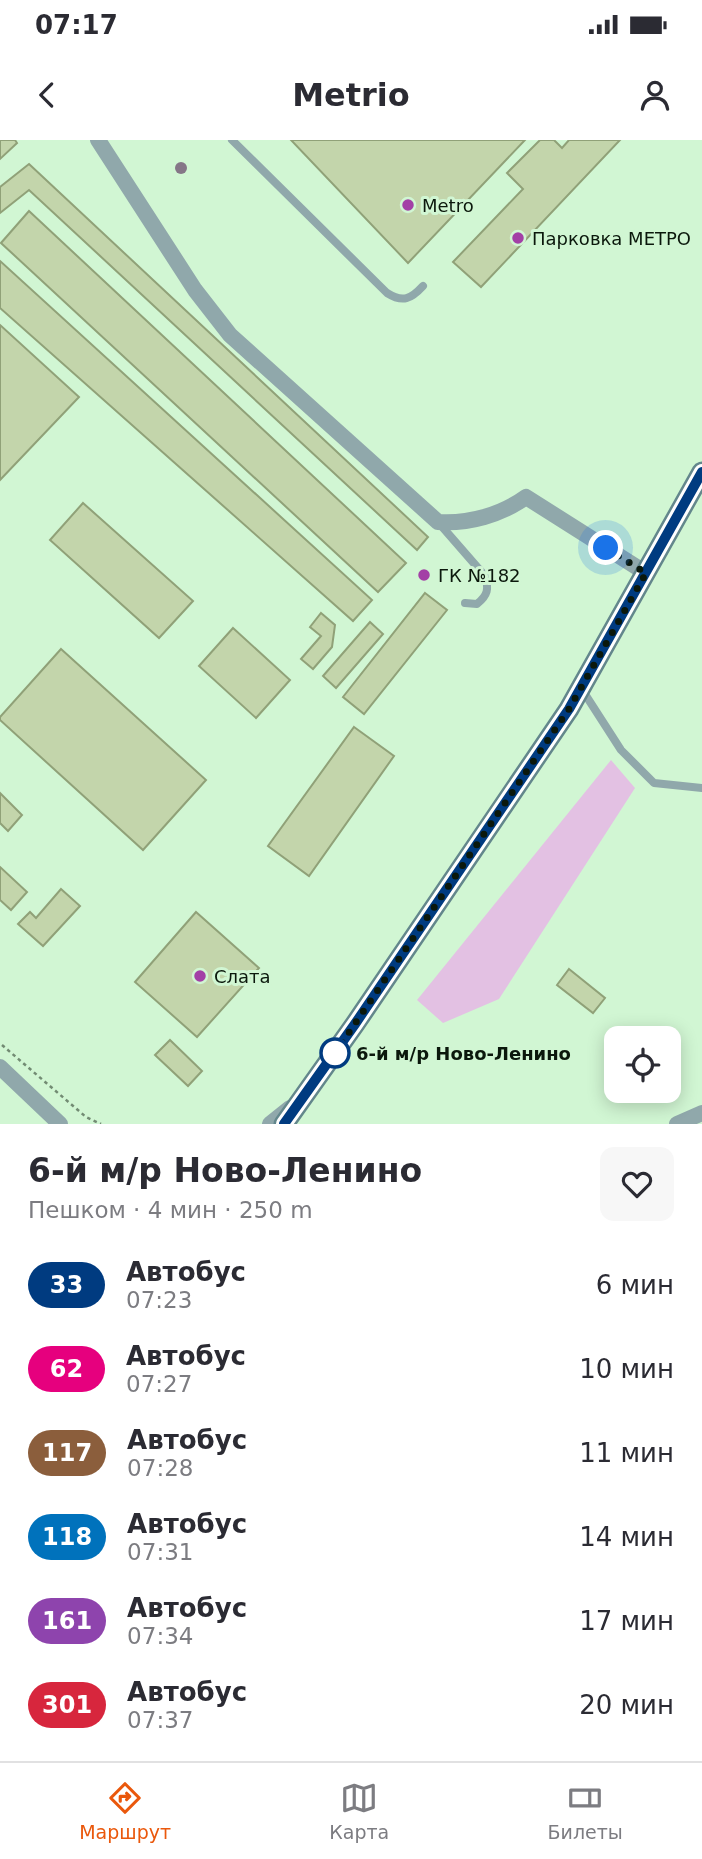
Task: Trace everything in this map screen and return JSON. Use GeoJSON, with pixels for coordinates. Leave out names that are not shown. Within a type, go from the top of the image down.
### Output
{"type":"FeatureCollection","features":[{"type":"Feature","properties":{"kind":"main road"},"geometry":{"type":"LineString","coordinates":[[284,1124],[581,689],[702,472]]}},
{"type":"Feature","properties":{"kind":"street"},"geometry":{"type":"LineString","coordinates":[[98,140],[195,290],[230,335],[438,522],[453,523],[486,516],[526,497],[646,573]]}},
{"type":"Feature","properties":{"kind":"street"},"geometry":{"type":"LineString","coordinates":[[0,1067],[60,1124]]}},
{"type":"Feature","properties":{"kind":"street"},"geometry":{"type":"LineString","coordinates":[[270,1124],[280,1118],[312,1086]]}},
{"type":"Feature","properties":{"kind":"street"},"geometry":{"type":"LineString","coordinates":[[677,1124],[702,1113]]}},
{"type":"Feature","properties":{"kind":"lane"},"geometry":{"type":"LineString","coordinates":[[232,140],[387,293],[399,299],[407,299],[423,286]]}},
{"type":"Feature","properties":{"kind":"lane"},"geometry":{"type":"LineString","coordinates":[[438,522],[485,576],[489,587],[485,597],[477,604],[465,603]]}},
{"type":"Feature","properties":{"kind":"lane"},"geometry":{"type":"LineString","coordinates":[[581,689],[621,750],[654,783],[702,788]]}},
{"type":"Feature","properties":{"kind":"path"},"geometry":{"type":"LineString","coordinates":[[2,1045],[86,1117],[101,1124]]}},
{"type":"Feature","properties":{"kind":"shaded area"},"geometry":{"type":"Polygon","coordinates":[[[611,760],[635,788],[499,999],[443,1023],[417,1000],[611,760]]]}},
{"type":"Feature","properties":{"kind":"building"},"geometry":{"type":"Polygon","coordinates":[[[0,140],[15,140],[17,143],[0,159],[0,140]]]}},
{"type":"Feature","properties":{"kind":"building","name":"Metro"},"geometry":{"type":"Polygon","coordinates":[[[291,140],[525,140],[408,263],[291,140]]]}},
{"type":"Feature","properties":{"kind":"building"},"geometry":{"type":"Polygon","coordinates":[[[540,140],[554,140],[562,148],[569,140],[620,140],[481,287],[453,262],[523,189],[507,173],[540,140]]]}},
{"type":"Feature","properties":{"kind":"building"},"geometry":{"type":"Polygon","coordinates":[[[29,164],[428,537],[417,550],[29,190],[0,213],[0,187],[29,164]]]}},
{"type":"Feature","properties":{"kind":"building"},"geometry":{"type":"Polygon","coordinates":[[[29,211],[406,563],[378,592],[1,243],[29,211]]]}},
{"type":"Feature","properties":{"kind":"building"},"geometry":{"type":"Polygon","coordinates":[[[0,261],[372,600],[353,621],[0,308],[0,261]]]}},
{"type":"Feature","properties":{"kind":"building"},"geometry":{"type":"Polygon","coordinates":[[[0,325],[79,397],[0,480],[0,325]]]}},
{"type":"Feature","properties":{"kind":"building"},"geometry":{"type":"Polygon","coordinates":[[[83,503],[193,601],[159,638],[50,540],[83,503]]]}},
{"type":"Feature","properties":{"kind":"building"},"geometry":{"type":"Polygon","coordinates":[[[425,593],[447,610],[364,714],[343,697],[425,593]]]}},
{"type":"Feature","properties":{"kind":"building"},"geometry":{"type":"Polygon","coordinates":[[[321,613],[335,625],[332,647],[313,669],[301,659],[321,636],[310,627],[321,613]]]}},
{"type":"Feature","properties":{"kind":"building"},"geometry":{"type":"Polygon","coordinates":[[[370,622],[383,634],[336,688],[323,676],[370,622]]]}},
{"type":"Feature","properties":{"kind":"building"},"geometry":{"type":"Polygon","coordinates":[[[233,628],[290,680],[256,718],[199,666],[233,628]]]}},
{"type":"Feature","properties":{"kind":"building"},"geometry":{"type":"Polygon","coordinates":[[[61,649],[206,780],[143,850],[0,720],[61,649]]]}},
{"type":"Feature","properties":{"kind":"building"},"geometry":{"type":"Polygon","coordinates":[[[354,727],[394,756],[309,876],[268,846],[354,727]]]}},
{"type":"Feature","properties":{"kind":"building"},"geometry":{"type":"Polygon","coordinates":[[[0,793],[22,815],[8,831],[0,823],[0,793]]]}},
{"type":"Feature","properties":{"kind":"building"},"geometry":{"type":"Polygon","coordinates":[[[0,867],[27,892],[11,910],[0,900],[0,867]]]}},
{"type":"Feature","properties":{"kind":"building"},"geometry":{"type":"Polygon","coordinates":[[[61,889],[80,906],[43,946],[18,924],[30,912],[36,918],[61,889]]]}},
{"type":"Feature","properties":{"kind":"building"},"geometry":{"type":"Polygon","coordinates":[[[196,912],[259,968],[197,1037],[135,982],[196,912]]]}},
{"type":"Feature","properties":{"kind":"building"},"geometry":{"type":"Polygon","coordinates":[[[569,969],[605,998],[593,1013],[557,985],[569,969]]]}},
{"type":"Feature","properties":{"kind":"building"},"geometry":{"type":"Polygon","coordinates":[[[170,1040],[202,1071],[188,1086],[155,1055],[170,1040]]]}},
{"type":"Feature","properties":{"kind":"bus line","name":"33"},"geometry":{"type":"LineString","coordinates":[[284,1124],[569,709],[702,472]]}},
{"type":"Feature","properties":{"kind":"place","name":"Metro"},"geometry":{"type":"Point","coordinates":[408,205]}},
{"type":"Feature","properties":{"kind":"place","name":"Парковка МЕТРО"},"geometry":{"type":"Point","coordinates":[518,238]}},
{"type":"Feature","properties":{"kind":"place","name":"ГК №182"},"geometry":{"type":"Point","coordinates":[424,575]}},
{"type":"Feature","properties":{"kind":"place","name":"Слата"},"geometry":{"type":"Point","coordinates":[200,976]}},
{"type":"Feature","properties":{"kind":"place","name":"6-й м/р Ново-Ленино"},"geometry":{"type":"Point","coordinates":[335,1053]}},
{"type":"Feature","properties":{"kind":"route"},"geometry":{"type":"LineString","coordinates":[[335,1053],[569,709],[646,573],[606,548]]}}]}
